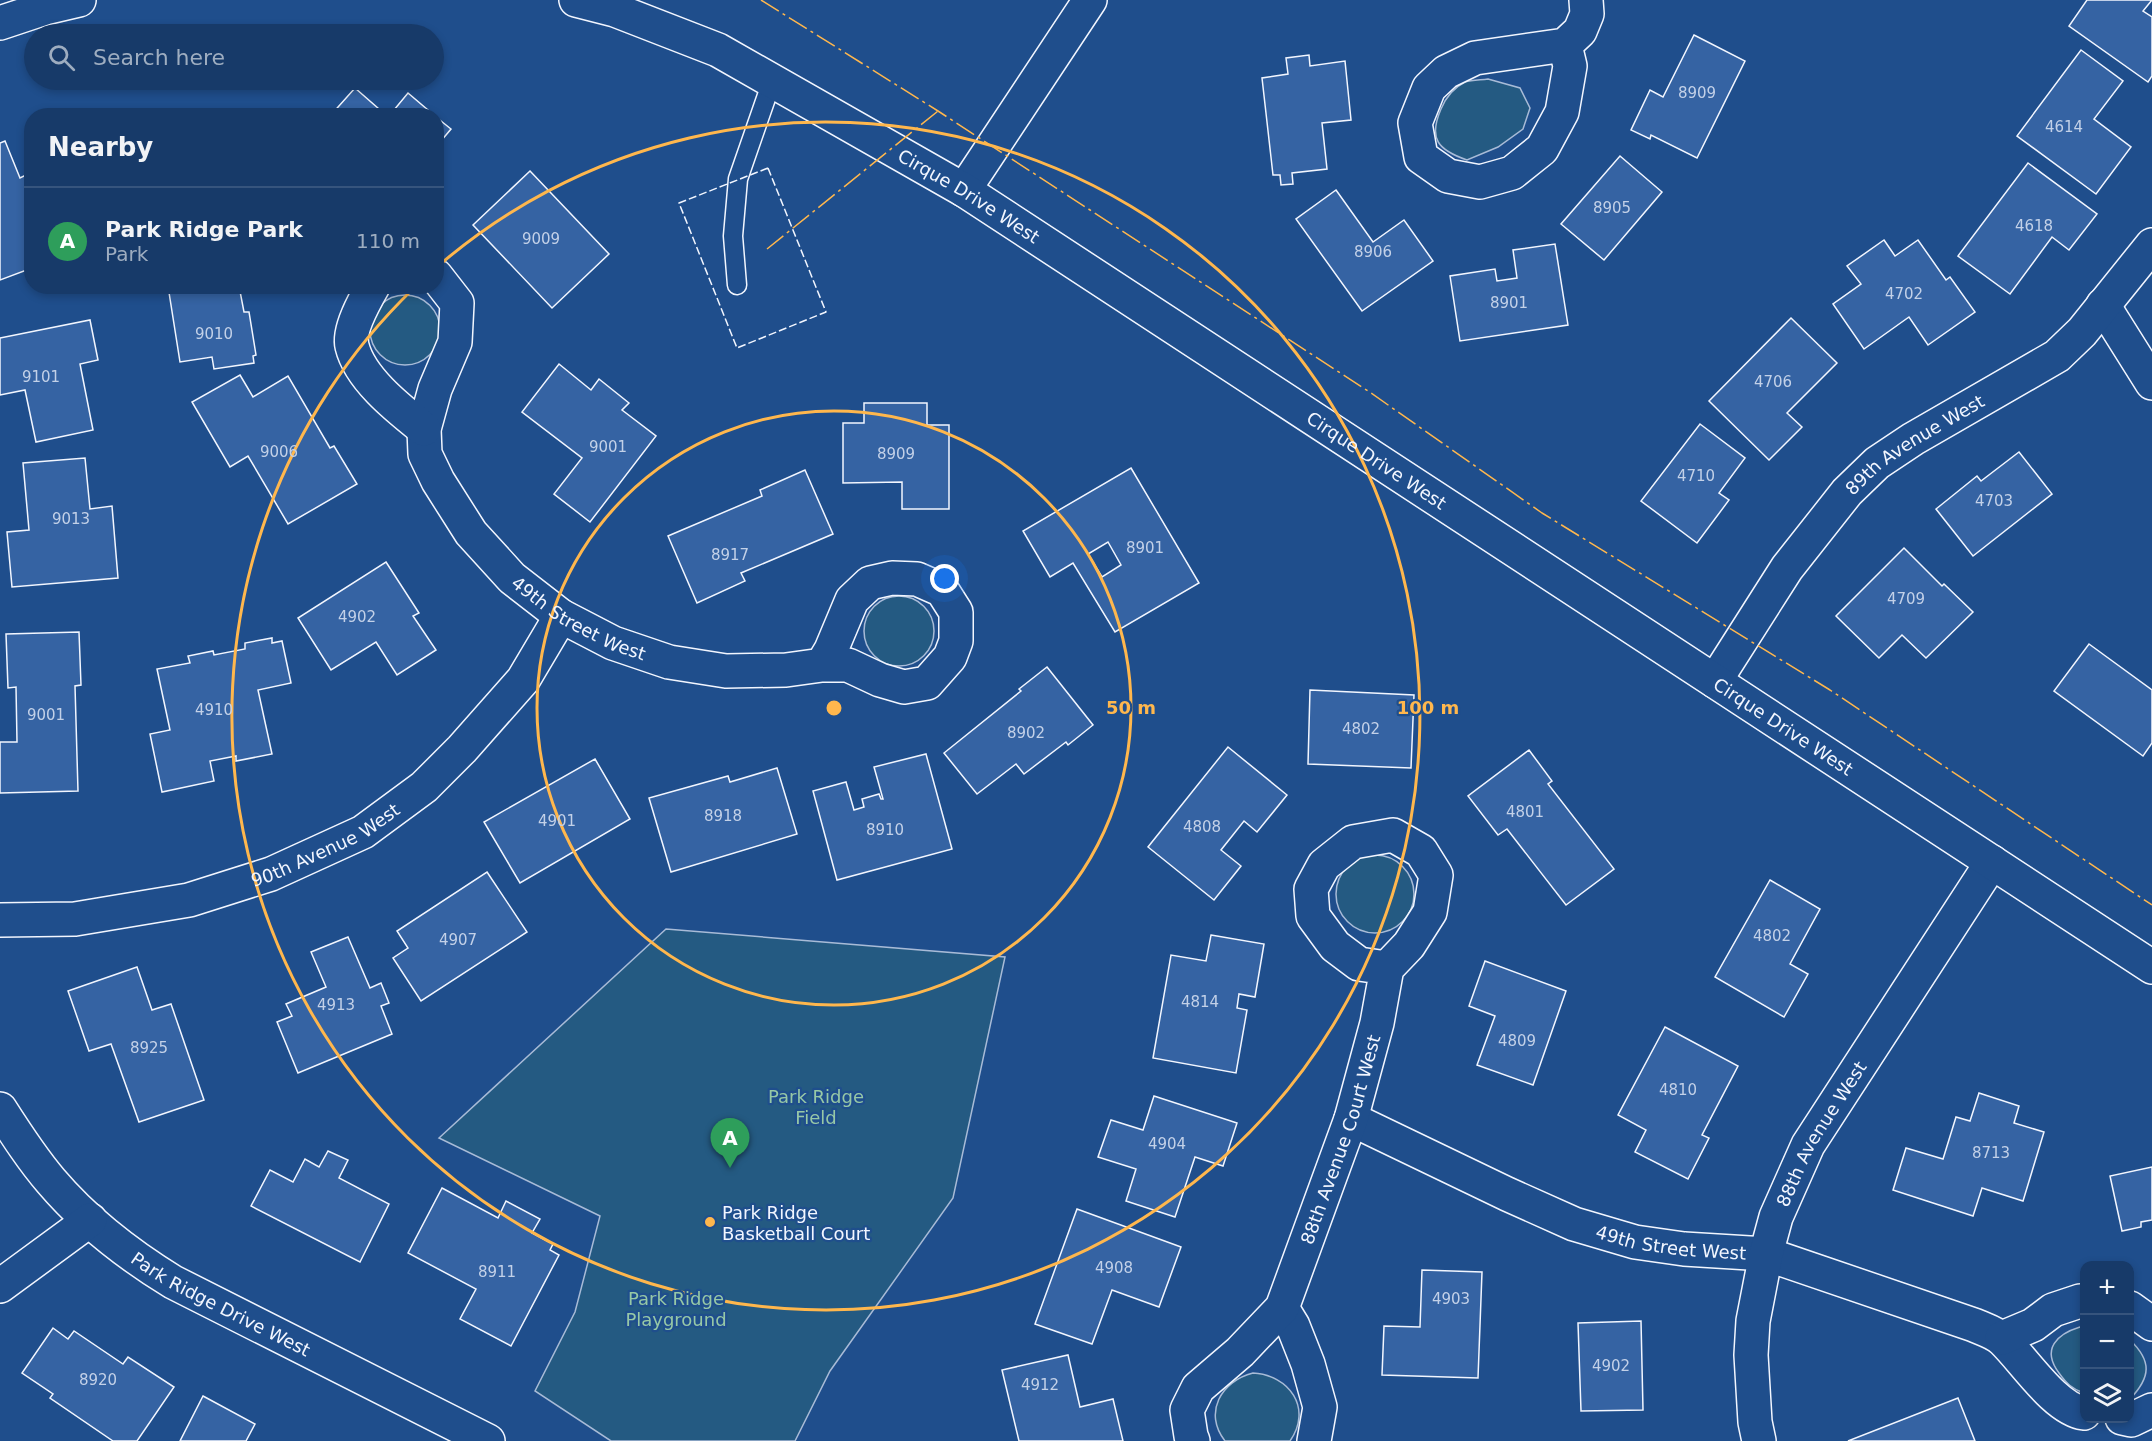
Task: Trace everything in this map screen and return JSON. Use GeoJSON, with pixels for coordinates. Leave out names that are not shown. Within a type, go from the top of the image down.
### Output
{"type":"FeatureCollection","features":[{"type":"Feature","properties":{"kind":"street"},"geometry":{"type":"LineString","coordinates":[[0,23],[45,8],[80,0]]}},
{"type":"Feature","properties":{"kind":"street","name":"Cirque Drive West"},"geometry":{"type":"LineString","coordinates":[[576,0],[615,10],[718,50],[964,190],[2152,967]]}},
{"type":"Feature","properties":{"kind":"street"},"geometry":{"type":"LineString","coordinates":[[964,190],[1090,0]]}},
{"type":"Feature","properties":{"kind":"street"},"geometry":{"type":"LineString","coordinates":[[1565,45],[1570,66],[1562,112],[1542,149],[1512,173],[1480,182],[1448,176],[1421,157],[1415,123],[1429,88],[1446,72],[1474,58],[1565,45],[1580,32],[1587,14],[1586,0]]}},
{"type":"Feature","properties":{"kind":"street","name":"89th Avenue West"},"geometry":{"type":"LineString","coordinates":[[1714,681],[1787,568],[1847,492],[1877,463],[1913,439],[2057,356],[2082,332],[2152,245]]}},
{"type":"Feature","properties":{"kind":"street","name":"49th Street West"},"geometry":{"type":"LineString","coordinates":[[444,286],[457,303],[455,342],[435,389],[424,429],[425,454],[438,481],[471,533],[512,578],[561,616],[613,644],[669,662],[726,671],[786,670],[822,665]]}},
{"type":"Feature","properties":{"kind":"street"},"geometry":{"type":"LineString","coordinates":[[368,294],[357,313],[351,345],[365,374],[391,402],[424,429]]}},
{"type":"Feature","properties":{"kind":"street"},"geometry":{"type":"LineString","coordinates":[[2103,305],[2152,383]]}},
{"type":"Feature","properties":{"kind":"street","name":"90th Avenue West"},"geometry":{"type":"LineString","coordinates":[[0,920],[75,919],[189,900],[271,874],[363,832],[424,787],[462,749],[523,680],[561,616]]}},
{"type":"Feature","properties":{"kind":"street","name":"88th Avenue West"},"geometry":{"type":"LineString","coordinates":[[1759,1441],[1755,1422],[1751,1355],[1753,1321],[1776,1217],[1808,1145],[1992,862]]}},
{"type":"Feature","properties":{"kind":"street","name":"88th Avenue Court West"},"geometry":{"type":"LineString","coordinates":[[1193,1441],[1187,1410],[1198,1388],[1240,1352],[1282,1308],[1351,1119],[1377,1023],[1387,968]]}},
{"type":"Feature","properties":{"kind":"street","name":"Park Ridge Drive West"},"geometry":{"type":"LineString","coordinates":[[0,1109],[52,1182],[90,1220],[144,1264],[173,1282],[488,1441]]}},
{"type":"Feature","properties":{"kind":"street","name":"49th Street West"},"geometry":{"type":"LineString","coordinates":[[1351,1119],[1574,1224],[1635,1242],[1684,1249],[1766,1254],[1974,1325],[2002,1338],[2047,1388],[2073,1411],[2080,1412]]}},
{"type":"Feature","properties":{"kind":"street"},"geometry":{"type":"LineString","coordinates":[[0,1286],[90,1220]]}},
{"type":"Feature","properties":{"kind":"street"},"geometry":{"type":"LineString","coordinates":[[2002,1338],[2033,1325],[2053,1310],[2080,1300]]}},
{"type":"Feature","properties":{"kind":"street"},"geometry":{"type":"LineString","coordinates":[[1282,1308],[1293,1326],[1308,1364],[1320,1407],[1314,1441]]}},
{"type":"Feature","properties":{"kind":"street"},"geometry":{"type":"LineString","coordinates":[[2134,1311],[2152,1324]]}},
{"type":"Feature","properties":{"kind":"street"},"geometry":{"type":"LineString","coordinates":[[2134,1419],[2152,1410]]}},
{"type":"Feature","properties":{"kind":"lane"},"geometry":{"type":"LineString","coordinates":[[737,285],[733,236],[738,179],[772,81]]}},
{"type":"Feature","properties":{"kind":"green space"},"geometry":{"type":"Polygon","coordinates":[[[1488,79],[1520,88],[1530,108],[1523,129],[1498,147],[1467,160],[1449,152],[1438,142],[1437,119],[1450,93],[1457,87],[1465,82],[1488,79]]]}},
{"type":"Feature","properties":{"kind":"green space"},"geometry":{"type":"Polygon","coordinates":[[[412,295],[425,301],[434,310],[438,316],[440,330],[438,344],[430,355],[419,363],[398,365],[380,355],[372,344],[370,323],[380,305],[391,297],[412,295]]]}},
{"type":"Feature","properties":{"kind":"green space"},"geometry":{"type":"Polygon","coordinates":[[[906,596],[919,602],[928,611],[932,617],[934,631],[932,645],[924,656],[913,664],[892,666],[874,656],[866,645],[864,624],[874,606],[885,598],[906,596]]]}},
{"type":"Feature","properties":{"kind":"green space"},"geometry":{"type":"Polygon","coordinates":[[[1367,855],[1383,855],[1397,861],[1408,872],[1414,886],[1414,902],[1408,916],[1397,927],[1383,933],[1367,933],[1353,927],[1342,916],[1336,902],[1336,886],[1342,872],[1353,861],[1367,855]]]}},
{"type":"Feature","properties":{"kind":"green space"},"geometry":{"type":"Polygon","coordinates":[[[666,929],[1005,957],[953,1198],[830,1371],[795,1441],[611,1441],[535,1391],[575,1312],[600,1216],[439,1138],[666,929]]]}},
{"type":"Feature","properties":{"kind":"green space"},"geometry":{"type":"Polygon","coordinates":[[[2080,1327],[2080,1391],[2064,1380],[2051,1357],[2054,1344],[2072,1330],[2080,1327]]]}},
{"type":"Feature","properties":{"kind":"green space"},"geometry":{"type":"Polygon","coordinates":[[[2134,1345],[2142,1355],[2146,1369],[2134,1394],[2134,1345]]]}},
{"type":"Feature","properties":{"kind":"green space"},"geometry":{"type":"Polygon","coordinates":[[[1253,1373],[1277,1380],[1294,1395],[1299,1417],[1290,1441],[1225,1441],[1219,1430],[1216,1409],[1219,1399],[1232,1383],[1253,1373]]]}},
{"type":"Feature","properties":{"kind":"building"},"geometry":{"type":"Polygon","coordinates":[[[2087,0],[2152,0],[2143,11],[2152,17],[2152,76],[2148,82],[2069,26],[2087,0]]]}},
{"type":"Feature","properties":{"kind":"building"},"geometry":{"type":"Polygon","coordinates":[[[1694,35],[1745,61],[1697,158],[1651,135],[1650,139],[1631,130],[1650,90],[1663,97],[1694,35]]]}},
{"type":"Feature","properties":{"kind":"building"},"geometry":{"type":"Polygon","coordinates":[[[2081,50],[2123,81],[2094,119],[2131,147],[2096,194],[2017,136],[2081,50]]]}},
{"type":"Feature","properties":{"kind":"building"},"geometry":{"type":"Polygon","coordinates":[[[1309,55],[1310,66],[1345,61],[1351,120],[1322,123],[1327,169],[1292,173],[1293,184],[1281,185],[1280,175],[1273,175],[1262,78],[1288,74],[1286,58],[1309,55]]]}},
{"type":"Feature","properties":{"kind":"building"},"geometry":{"type":"Polygon","coordinates":[[[353,90],[357,90],[378,108],[337,108],[353,90]]]}},
{"type":"Feature","properties":{"kind":"building"},"geometry":{"type":"Polygon","coordinates":[[[408,93],[426,108],[396,108],[408,93]]]}},
{"type":"Feature","properties":{"kind":"building"},"geometry":{"type":"Polygon","coordinates":[[[444,123],[451,129],[444,137],[444,123]]]}},
{"type":"Feature","properties":{"kind":"building"},"geometry":{"type":"Polygon","coordinates":[[[5,141],[20,178],[24,176],[24,271],[0,280],[0,143],[5,141]]]}},
{"type":"Feature","properties":{"kind":"building"},"geometry":{"type":"Polygon","coordinates":[[[1620,156],[1662,192],[1604,260],[1561,224],[1620,156]]]}},
{"type":"Feature","properties":{"kind":"building"},"geometry":{"type":"Polygon","coordinates":[[[2028,163],[2097,214],[2069,250],[2052,237],[2010,294],[1958,256],[2028,163]]]}},
{"type":"Feature","properties":{"kind":"building"},"geometry":{"type":"Polygon","coordinates":[[[530,171],[609,254],[552,308],[473,225],[530,171]]]}},
{"type":"Feature","properties":{"kind":"building"},"geometry":{"type":"Polygon","coordinates":[[[1336,190],[1373,242],[1404,220],[1433,261],[1362,311],[1296,219],[1336,190]]]}},
{"type":"Feature","properties":{"kind":"building"},"geometry":{"type":"Polygon","coordinates":[[[1884,240],[1895,256],[1918,240],[1946,280],[1950,277],[1975,312],[1928,345],[1909,317],[1864,349],[1833,304],[1861,284],[1847,266],[1884,240]]]}},
{"type":"Feature","properties":{"kind":"building"},"geometry":{"type":"Polygon","coordinates":[[[1555,244],[1568,325],[1460,341],[1450,276],[1495,269],[1497,281],[1517,278],[1513,250],[1555,244]]]}},
{"type":"Feature","properties":{"kind":"building"},"geometry":{"type":"Polygon","coordinates":[[[169,294],[241,294],[244,312],[249,312],[256,355],[253,356],[254,363],[214,369],[212,357],[180,362],[169,294]]]}},
{"type":"Feature","properties":{"kind":"building"},"geometry":{"type":"Polygon","coordinates":[[[1791,318],[1837,363],[1787,413],[1802,427],[1769,460],[1709,401],[1791,318]]]}},
{"type":"Feature","properties":{"kind":"building"},"geometry":{"type":"Polygon","coordinates":[[[90,320],[98,360],[80,364],[93,430],[36,442],[25,390],[0,395],[0,338],[90,320]]]}},
{"type":"Feature","properties":{"kind":"building"},"geometry":{"type":"Polygon","coordinates":[[[559,364],[591,390],[599,379],[629,403],[622,410],[656,436],[590,522],[554,494],[582,458],[522,412],[559,364]]]}},
{"type":"Feature","properties":{"kind":"building"},"geometry":{"type":"Polygon","coordinates":[[[240,375],[253,397],[288,376],[330,448],[334,446],[357,484],[288,524],[248,456],[230,467],[192,402],[240,375]]]}},
{"type":"Feature","properties":{"kind":"building"},"geometry":{"type":"Polygon","coordinates":[[[864,403],[927,403],[927,425],[949,425],[949,509],[902,509],[902,482],[843,483],[843,423],[864,423],[864,403]]]}},
{"type":"Feature","properties":{"kind":"building"},"geometry":{"type":"Polygon","coordinates":[[[1700,424],[1745,458],[1719,493],[1729,500],[1697,543],[1641,501],[1700,424]]]}},
{"type":"Feature","properties":{"kind":"building"},"geometry":{"type":"Polygon","coordinates":[[[2019,452],[2052,494],[1973,556],[1936,509],[1977,476],[1981,481],[2019,452]]]}},
{"type":"Feature","properties":{"kind":"building"},"geometry":{"type":"Polygon","coordinates":[[[85,458],[90,509],[112,506],[118,578],[12,587],[7,532],[29,530],[23,463],[85,458]]]}},
{"type":"Feature","properties":{"kind":"building"},"geometry":{"type":"Polygon","coordinates":[[[1131,468],[1199,583],[1115,632],[1073,563],[1050,577],[1023,531],[1131,468]],[[1108,542],[1088,554],[1102,577],[1121,565],[1108,542]]]}},
{"type":"Feature","properties":{"kind":"building"},"geometry":{"type":"Polygon","coordinates":[[[805,470],[833,534],[741,573],[745,581],[697,603],[668,536],[762,496],[760,490],[805,470]]]}},
{"type":"Feature","properties":{"kind":"building"},"geometry":{"type":"Polygon","coordinates":[[[1904,548],[1942,586],[1944,584],[1973,612],[1926,658],[1902,635],[1879,658],[1836,616],[1904,548]]]}},
{"type":"Feature","properties":{"kind":"building"},"geometry":{"type":"Polygon","coordinates":[[[386,562],[419,613],[413,616],[436,650],[397,675],[376,642],[331,670],[298,618],[386,562]]]}},
{"type":"Feature","properties":{"kind":"building"},"geometry":{"type":"Polygon","coordinates":[[[79,632],[81,685],[75,686],[78,791],[0,793],[0,742],[17,742],[16,687],[8,688],[6,634],[79,632]]]}},
{"type":"Feature","properties":{"kind":"building"},"geometry":{"type":"Polygon","coordinates":[[[272,638],[272,643],[282,641],[291,683],[258,690],[272,754],[236,761],[236,756],[210,761],[214,781],[162,792],[150,734],[170,730],[157,669],[190,663],[188,656],[213,651],[214,655],[245,649],[245,643],[272,638]]]}},
{"type":"Feature","properties":{"kind":"building"},"geometry":{"type":"Polygon","coordinates":[[[2089,644],[2152,690],[2152,743],[2143,756],[2054,691],[2089,644]]]}},
{"type":"Feature","properties":{"kind":"building"},"geometry":{"type":"Polygon","coordinates":[[[1047,667],[1093,725],[1068,745],[1066,742],[1024,774],[1016,764],[977,794],[944,753],[1047,667]]]}},
{"type":"Feature","properties":{"kind":"building"},"geometry":{"type":"Polygon","coordinates":[[[1310,690],[1414,695],[1411,768],[1308,764],[1310,690]]]}},
{"type":"Feature","properties":{"kind":"building"},"geometry":{"type":"Polygon","coordinates":[[[1228,747],[1287,795],[1257,832],[1244,821],[1221,850],[1241,866],[1214,900],[1148,847],[1228,747]]]}},
{"type":"Feature","properties":{"kind":"building"},"geometry":{"type":"Polygon","coordinates":[[[1529,750],[1552,781],[1548,784],[1614,869],[1566,905],[1507,829],[1498,835],[1468,796],[1529,750]]]}},
{"type":"Feature","properties":{"kind":"building"},"geometry":{"type":"Polygon","coordinates":[[[926,754],[952,849],[837,880],[813,791],[846,782],[854,810],[864,807],[862,799],[879,794],[883,799],[874,767],[926,754]]]}},
{"type":"Feature","properties":{"kind":"building"},"geometry":{"type":"Polygon","coordinates":[[[595,759],[630,819],[520,883],[484,822],[595,759]]]}},
{"type":"Feature","properties":{"kind":"building"},"geometry":{"type":"Polygon","coordinates":[[[777,768],[797,834],[671,872],[649,798],[728,776],[730,782],[777,768]]]}},
{"type":"Feature","properties":{"kind":"building"},"geometry":{"type":"Polygon","coordinates":[[[487,872],[527,932],[421,1001],[393,958],[408,948],[397,931],[487,872]]]}},
{"type":"Feature","properties":{"kind":"building"},"geometry":{"type":"Polygon","coordinates":[[[1770,880],[1820,909],[1790,964],[1808,974],[1784,1017],[1715,977],[1770,880]]]}},
{"type":"Feature","properties":{"kind":"building"},"geometry":{"type":"Polygon","coordinates":[[[1211,935],[1264,944],[1255,997],[1239,994],[1237,1008],[1247,1010],[1236,1073],[1153,1058],[1171,955],[1206,961],[1211,935]]]}},
{"type":"Feature","properties":{"kind":"building"},"geometry":{"type":"Polygon","coordinates":[[[348,937],[370,988],[381,983],[389,1003],[381,1006],[392,1034],[298,1073],[277,1022],[292,1016],[286,1004],[326,987],[311,952],[348,937]]]}},
{"type":"Feature","properties":{"kind":"building"},"geometry":{"type":"Polygon","coordinates":[[[1485,961],[1566,991],[1533,1085],[1477,1065],[1495,1016],[1469,1006],[1485,961]]]}},
{"type":"Feature","properties":{"kind":"building"},"geometry":{"type":"Polygon","coordinates":[[[137,967],[152,1010],[171,1004],[204,1100],[139,1122],[111,1044],[89,1051],[68,991],[137,967]]]}},
{"type":"Feature","properties":{"kind":"building"},"geometry":{"type":"Polygon","coordinates":[[[1665,1027],[1738,1066],[1702,1135],[1709,1138],[1688,1179],[1635,1152],[1646,1130],[1618,1115],[1665,1027]]]}},
{"type":"Feature","properties":{"kind":"building"},"geometry":{"type":"Polygon","coordinates":[[[1979,1093],[2019,1106],[2014,1123],[2044,1132],[2023,1201],[1982,1188],[1973,1216],[1893,1190],[1906,1148],[1943,1159],[1956,1117],[1970,1121],[1979,1093]]]}},
{"type":"Feature","properties":{"kind":"building"},"geometry":{"type":"Polygon","coordinates":[[[1154,1096],[1237,1123],[1223,1166],[1195,1157],[1175,1217],[1126,1201],[1136,1169],[1098,1157],[1111,1120],[1143,1130],[1154,1096]]]}},
{"type":"Feature","properties":{"kind":"building"},"geometry":{"type":"Polygon","coordinates":[[[328,1151],[348,1160],[339,1178],[389,1204],[360,1262],[251,1206],[270,1170],[293,1182],[305,1159],[319,1167],[328,1151]]]}},
{"type":"Feature","properties":{"kind":"building"},"geometry":{"type":"Polygon","coordinates":[[[2152,1167],[2152,1220],[2141,1222],[2141,1227],[2122,1231],[2110,1176],[2152,1167]]]}},
{"type":"Feature","properties":{"kind":"building"},"geometry":{"type":"Polygon","coordinates":[[[442,1188],[498,1218],[506,1201],[540,1219],[532,1233],[553,1244],[550,1250],[559,1255],[511,1346],[460,1319],[476,1289],[408,1253],[442,1188]]]}},
{"type":"Feature","properties":{"kind":"building"},"geometry":{"type":"Polygon","coordinates":[[[1077,1209],[1181,1247],[1159,1307],[1112,1290],[1092,1344],[1035,1324],[1077,1209]]]}},
{"type":"Feature","properties":{"kind":"building"},"geometry":{"type":"Polygon","coordinates":[[[1422,1270],[1482,1272],[1478,1378],[1382,1375],[1384,1326],[1420,1327],[1422,1270]]]}},
{"type":"Feature","properties":{"kind":"building"},"geometry":{"type":"Polygon","coordinates":[[[1641,1321],[1643,1410],[1581,1411],[1578,1323],[1641,1321]]]}},
{"type":"Feature","properties":{"kind":"building"},"geometry":{"type":"Polygon","coordinates":[[[53,1328],[68,1339],[74,1331],[123,1364],[128,1357],[174,1387],[137,1441],[113,1441],[50,1398],[53,1394],[22,1373],[53,1328]]]}},
{"type":"Feature","properties":{"kind":"building"},"geometry":{"type":"Polygon","coordinates":[[[1068,1355],[1080,1407],[1113,1399],[1123,1441],[1019,1441],[1002,1370],[1068,1355]]]}},
{"type":"Feature","properties":{"kind":"building"},"geometry":{"type":"Polygon","coordinates":[[[203,1396],[255,1424],[246,1441],[180,1441],[203,1396]]]}},
{"type":"Feature","properties":{"kind":"building"},"geometry":{"type":"Polygon","coordinates":[[[1958,1398],[1975,1441],[1848,1441],[1958,1398]]]}},
{"type":"Feature","properties":{"kind":"fence"},"geometry":{"type":"LineString","coordinates":[[768,168],[826,312],[737,348],[679,203],[768,168]]}},
{"type":"Feature","properties":{"kind":"power"},"geometry":{"type":"LineString","coordinates":[[761,0],[938,111],[1371,393],[1542,513],[1830,690],[2152,905]]}},
{"type":"Feature","properties":{"kind":"power"},"geometry":{"type":"LineString","coordinates":[[767,249],[938,111]]}},
{"type":"Feature","properties":{"kind":"place","name":"Park Ridge Park"},"geometry":{"type":"Point","coordinates":[730,1168]}},
{"type":"Feature","properties":{"kind":"place","name":"Park Ridge Basketball Court"},"geometry":{"type":"Point","coordinates":[710,1222]}},
{"type":"Feature","properties":{"kind":"park label","name":"Park Ridge Field"},"geometry":{"type":"Point","coordinates":[816,1106]}},
{"type":"Feature","properties":{"kind":"park label","name":"Park Ridge Playground"},"geometry":{"type":"Point","coordinates":[676,1308]}}]}
